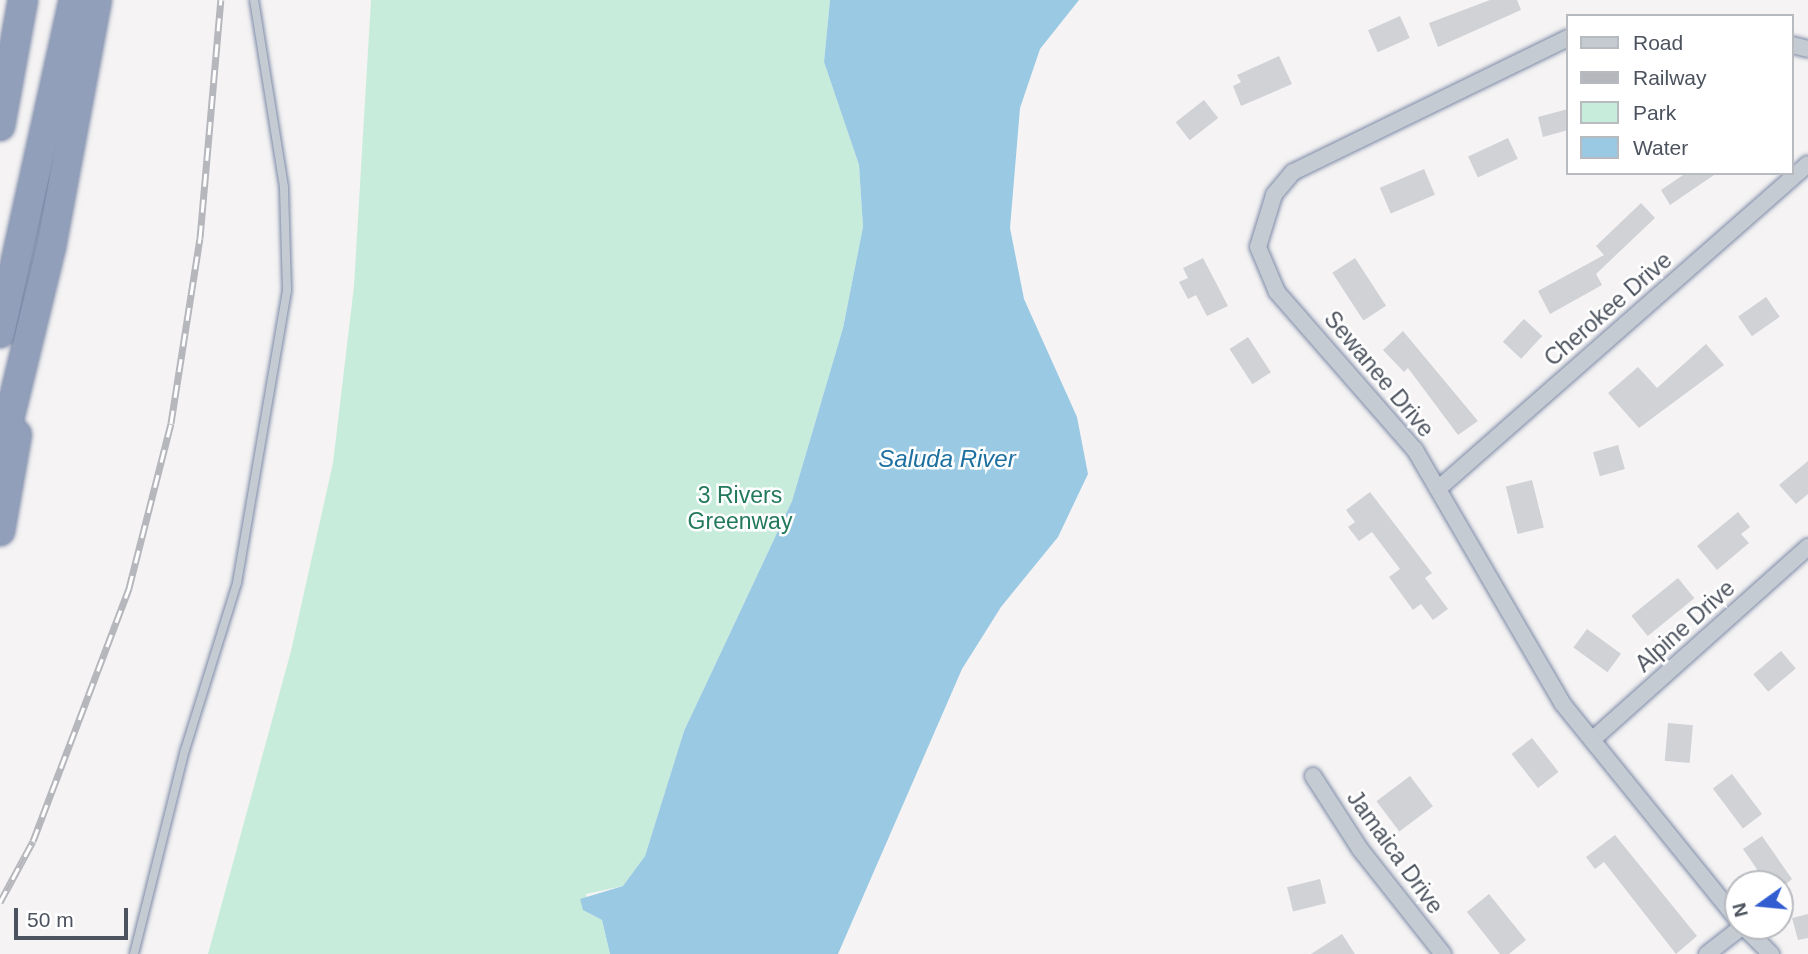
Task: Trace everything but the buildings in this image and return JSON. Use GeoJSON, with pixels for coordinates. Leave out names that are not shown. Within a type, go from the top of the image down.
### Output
{"type":"FeatureCollection","features":[{"type":"Feature","properties":{"kind":"highway"},"geometry":{"type":"LineString","coordinates":[[0,126],[23,0]]}},
{"type":"Feature","properties":{"kind":"highway"},"geometry":{"type":"LineString","coordinates":[[0,333],[74,0]]}},
{"type":"Feature","properties":{"kind":"highway"},"geometry":{"type":"LineString","coordinates":[[0,531],[97,0]]}},
{"type":"Feature","properties":{"kind":"highway"},"geometry":{"type":"LineString","coordinates":[[0,456],[51,247]]}},
{"type":"Feature","properties":{"kind":"street","name":"Sewanee Drive"},"geometry":{"type":"LineString","coordinates":[[1566,39],[1322,153],[1293,172],[1261,222],[1261,259],[1277,292],[1386,410],[1438,489],[1534,662],[1592,740],[1724,903]]}},
{"type":"Feature","properties":{"kind":"street","name":"Cherokee Drive"},"geometry":{"type":"LineString","coordinates":[[1438,489],[1808,164]]}},
{"type":"Feature","properties":{"kind":"street","name":"Alpine Drive"},"geometry":{"type":"LineString","coordinates":[[1592,740],[1808,547]]}},
{"type":"Feature","properties":{"kind":"street","name":"Jamaica Drive"},"geometry":{"type":"LineString","coordinates":[[1312,776],[1443,954]]}},
{"type":"Feature","properties":{"kind":"street"},"geometry":{"type":"LineString","coordinates":[[1707,954],[1725,940]]}},
{"type":"Feature","properties":{"kind":"street"},"geometry":{"type":"LineString","coordinates":[[1757,940],[1771,954]]}},
{"type":"Feature","properties":{"kind":"lane"},"geometry":{"type":"LineString","coordinates":[[134,954],[185,750],[237,583],[287,290],[285,187],[254,0]]}},
{"type":"Feature","properties":{"kind":"green space","name":"3 Rivers Greenway"},"geometry":{"type":"Polygon","coordinates":[[[371,0],[830,0],[824,62],[859,165],[863,227],[843,328],[792,501],[684,731],[645,856],[623,886],[586,894],[589,913],[602,920],[610,954],[208,954],[291,651],[333,463],[354,286],[371,0]]]}},
{"type":"Feature","properties":{"kind":"water","name":"Saluda River"},"geometry":{"type":"Polygon","coordinates":[[[830,0],[1079,0],[1040,49],[1020,108],[1010,228],[1024,299],[1077,417],[1088,474],[1058,537],[1001,607],[962,669],[838,954],[610,954],[602,920],[583,910],[580,899],[623,886],[645,856],[684,731],[792,501],[843,328],[863,227],[859,165],[824,62],[830,0]]]}},
{"type":"Feature","properties":{"kind":"railway"},"geometry":{"type":"LineString","coordinates":[[0,902],[33,841],[129,588],[171,423],[200,238],[221,0]]}}]}
